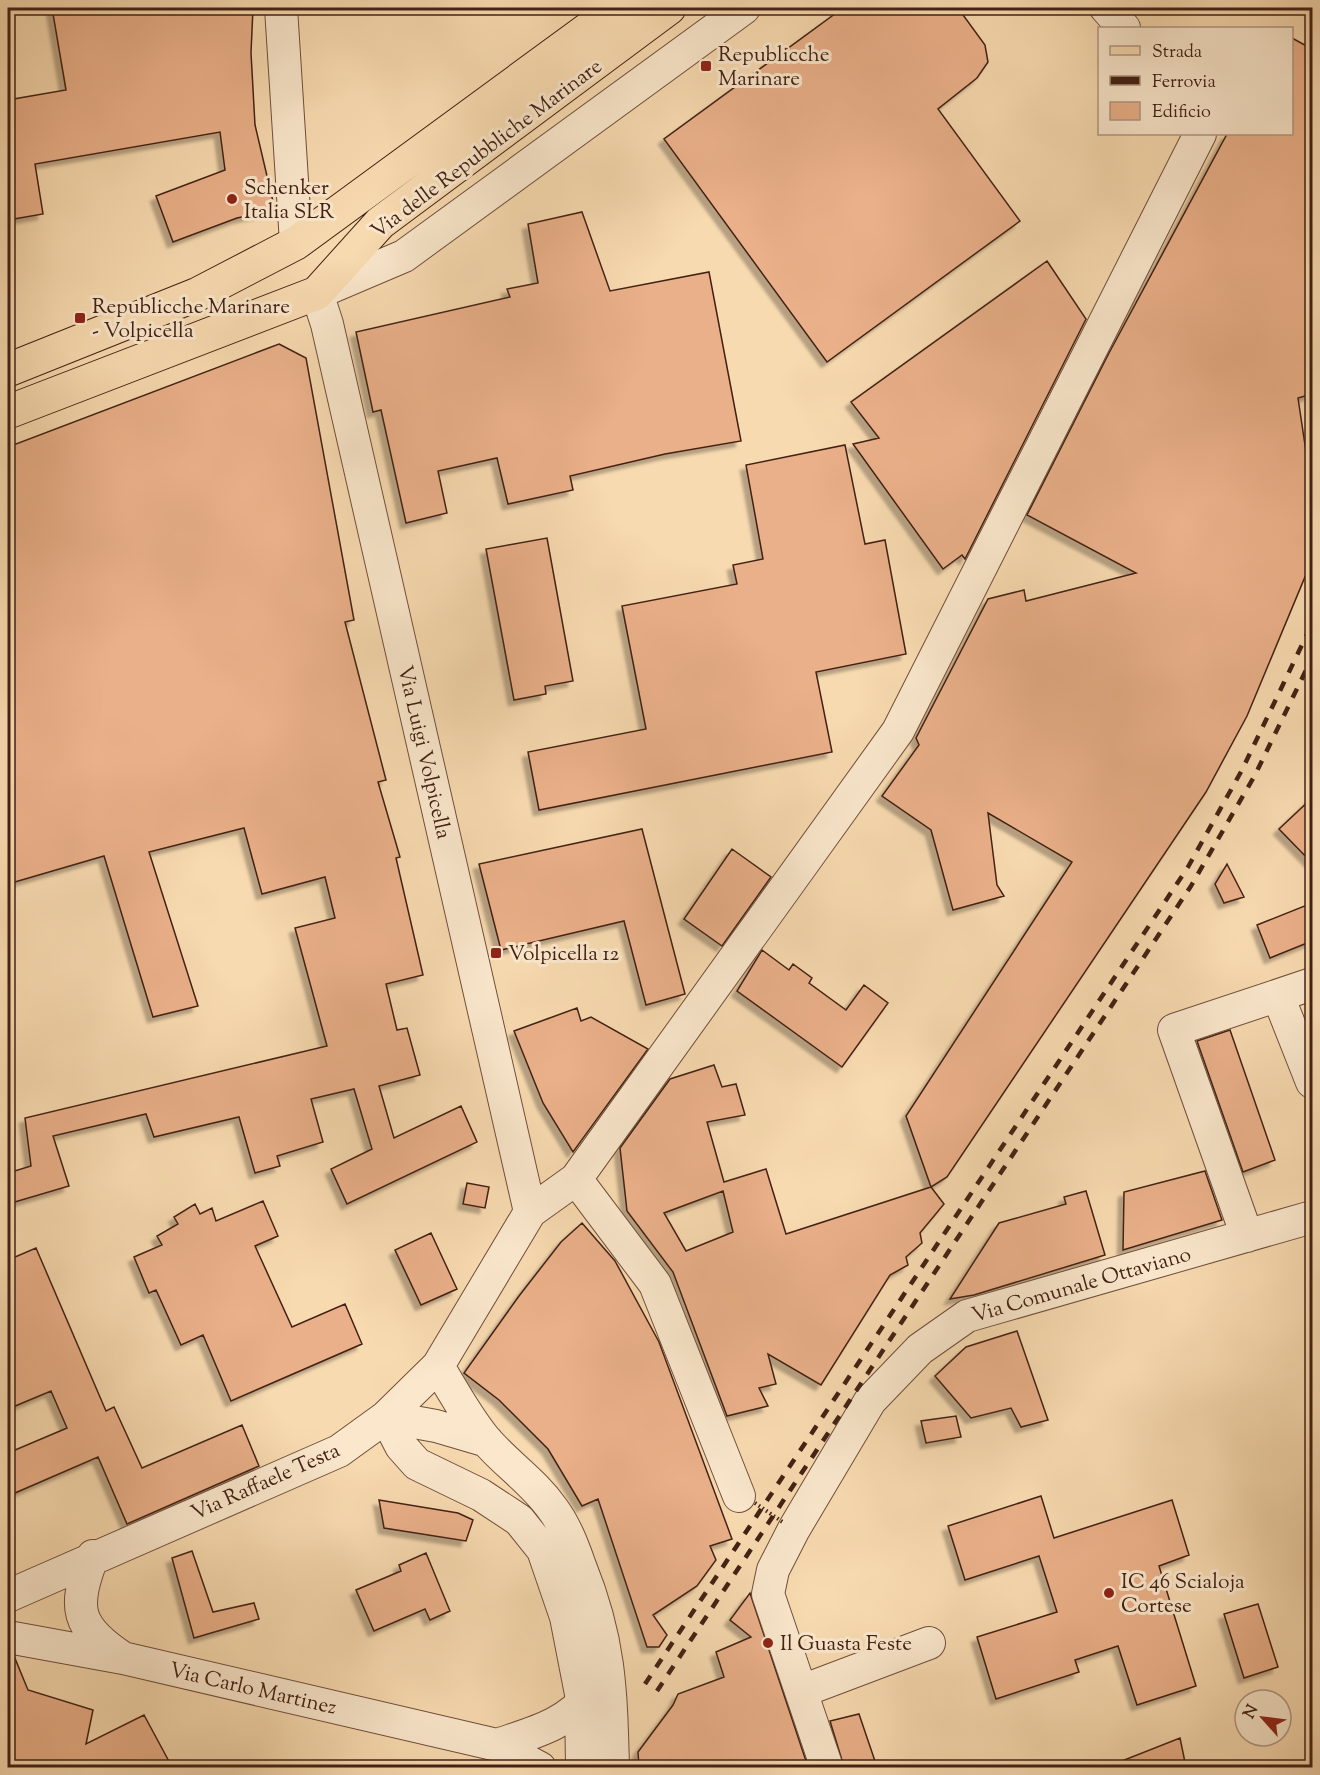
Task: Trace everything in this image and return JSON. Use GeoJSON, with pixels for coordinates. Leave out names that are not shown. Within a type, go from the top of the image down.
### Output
{"type":"FeatureCollection","features":[{"type":"Feature","properties":{"kind":"main road","name":"Via delle Repubbliche Marinare"},"geometry":{"type":"LineString","coordinates":[[8,370],[198,294],[296,243],[617,8]]}},
{"type":"Feature","properties":{"kind":"main road","name":"Via delle Repubbliche Marinare"},"geometry":{"type":"LineString","coordinates":[[8,412],[317,292],[380,223],[669,8]]}},
{"type":"Feature","properties":{"kind":"street"},"geometry":{"type":"LineString","coordinates":[[281,8],[296,243]]}},
{"type":"Feature","properties":{"kind":"street"},"geometry":{"type":"LineString","coordinates":[[317,292],[404,256],[744,8]]}},
{"type":"Feature","properties":{"kind":"street"},"geometry":{"type":"LineString","coordinates":[[1106,8],[1123,27]]}},
{"type":"Feature","properties":{"kind":"street"},"geometry":{"type":"LineString","coordinates":[[530,1212],[576,1179],[898,731],[1199,135]]}},
{"type":"Feature","properties":{"kind":"street","name":"Via Luigi Volpicella"},"geometry":{"type":"LineString","coordinates":[[317,292],[330,336],[530,1212]]}},
{"type":"Feature","properties":{"kind":"street"},"geometry":{"type":"LineString","coordinates":[[1235,1239],[1174,1030],[1312,984]]}},
{"type":"Feature","properties":{"kind":"street"},"geometry":{"type":"LineString","coordinates":[[1278,996],[1312,1082]]}},
{"type":"Feature","properties":{"kind":"street"},"geometry":{"type":"LineString","coordinates":[[576,1179],[655,1284],[747,1499]]}},
{"type":"Feature","properties":{"kind":"street","name":"Via Raffaele Testa"},"geometry":{"type":"LineString","coordinates":[[8,1596],[93,1556],[339,1451],[386,1417],[438,1366],[530,1212]]}},
{"type":"Feature","properties":{"kind":"street","name":"Via Comunale Ottaviano"},"geometry":{"type":"LineString","coordinates":[[827,1767],[768,1594],[773,1570],[870,1401],[920,1349],[967,1316],[1312,1217]]}},
{"type":"Feature","properties":{"kind":"street"},"geometry":{"type":"LineString","coordinates":[[438,1366],[460,1405],[487,1441],[530,1480],[554,1509],[572,1543],[596,1605],[609,1661],[613,1767]]}},
{"type":"Feature","properties":{"kind":"street"},"geometry":{"type":"LineString","coordinates":[[386,1417],[436,1426],[487,1441]]}},
{"type":"Feature","properties":{"kind":"street"},"geometry":{"type":"LineString","coordinates":[[386,1417],[401,1446],[417,1464],[481,1495],[519,1520],[543,1550],[566,1617],[581,1706],[582,1767]]}},
{"type":"Feature","properties":{"kind":"street"},"geometry":{"type":"LineString","coordinates":[[93,1556],[80,1592],[79,1605],[86,1623],[100,1643],[123,1658]]}},
{"type":"Feature","properties":{"kind":"street","name":"Via Carlo Martinez"},"geometry":{"type":"LineString","coordinates":[[8,1637],[123,1658],[497,1745],[540,1767]]}},
{"type":"Feature","properties":{"kind":"street"},"geometry":{"type":"LineString","coordinates":[[802,1691],[929,1643]]}},
{"type":"Feature","properties":{"kind":"street"},"geometry":{"type":"LineString","coordinates":[[497,1745],[556,1725],[581,1706],[597,1685],[609,1661]]}},
{"type":"Feature","properties":{"kind":"path"},"geometry":{"type":"LineString","coordinates":[[747,1499],[784,1523]]}},
{"type":"Feature","properties":{"kind":"building"},"geometry":{"type":"Polygon","coordinates":[[[52,8],[253,8],[251,53],[255,125],[275,210],[237,218],[173,242],[156,196],[225,170],[220,132],[35,164],[43,214],[8,220],[8,100],[66,90],[52,8]]]}},
{"type":"Feature","properties":{"kind":"building"},"geometry":{"type":"Polygon","coordinates":[[[843,8],[958,8],[985,45],[988,62],[977,78],[938,109],[1020,221],[827,362],[664,139],[843,8]]]}},
{"type":"Feature","properties":{"kind":"building"},"geometry":{"type":"Polygon","coordinates":[[[1293,39],[1312,49],[1312,394],[1298,398],[1312,492],[1312,560],[1247,716],[1206,792],[947,1177],[931,1187],[906,1116],[1072,862],[988,813],[997,885],[1004,896],[953,910],[931,830],[882,796],[919,745],[916,738],[988,599],[1024,590],[1026,601],[1136,573],[1027,515],[1109,353],[1226,135],[1293,135],[1293,39]]]}},
{"type":"Feature","properties":{"kind":"building"},"geometry":{"type":"Polygon","coordinates":[[[582,212],[610,291],[709,272],[741,441],[665,454],[570,476],[573,490],[508,504],[497,458],[438,471],[447,513],[406,523],[381,410],[373,412],[356,332],[510,297],[507,289],[538,283],[528,224],[582,212]]]}},
{"type":"Feature","properties":{"kind":"building"},"geometry":{"type":"Polygon","coordinates":[[[1047,261],[1086,319],[965,559],[962,555],[943,569],[853,444],[879,438],[851,402],[1047,261]]]}},
{"type":"Feature","properties":{"kind":"building"},"geometry":{"type":"Polygon","coordinates":[[[279,344],[306,358],[354,620],[345,622],[386,780],[378,782],[400,857],[396,858],[423,975],[386,984],[397,1030],[407,1028],[420,1075],[379,1086],[394,1138],[461,1106],[477,1142],[347,1204],[331,1169],[372,1149],[354,1089],[311,1099],[323,1142],[277,1156],[280,1166],[255,1173],[239,1117],[154,1137],[146,1114],[53,1136],[69,1186],[8,1204],[8,1173],[31,1166],[25,1118],[327,1046],[295,928],[335,918],[325,877],[262,894],[244,828],[149,852],[198,1006],[153,1017],[104,856],[8,884],[8,447],[279,344]]]}},
{"type":"Feature","properties":{"kind":"building"},"geometry":{"type":"Polygon","coordinates":[[[845,445],[865,544],[885,540],[906,654],[816,672],[832,752],[539,810],[528,752],[646,729],[622,606],[737,584],[733,565],[763,559],[746,465],[845,445]]]}},
{"type":"Feature","properties":{"kind":"building"},"geometry":{"type":"Polygon","coordinates":[[[547,538],[573,681],[545,686],[546,694],[514,700],[486,549],[547,538]]]}},
{"type":"Feature","properties":{"kind":"building"},"geometry":{"type":"Polygon","coordinates":[[[1312,798],[1312,863],[1279,829],[1312,798]]]}},
{"type":"Feature","properties":{"kind":"building"},"geometry":{"type":"Polygon","coordinates":[[[642,829],[685,994],[646,1005],[624,921],[501,950],[479,864],[642,829]]]}},
{"type":"Feature","properties":{"kind":"building"},"geometry":{"type":"Polygon","coordinates":[[[732,849],[771,877],[722,946],[684,919],[732,849]]]}},
{"type":"Feature","properties":{"kind":"building"},"geometry":{"type":"Polygon","coordinates":[[[1227,864],[1244,897],[1224,903],[1215,884],[1227,864]]]}},
{"type":"Feature","properties":{"kind":"building"},"geometry":{"type":"Polygon","coordinates":[[[1312,903],[1312,941],[1270,958],[1257,925],[1312,903]]]}},
{"type":"Feature","properties":{"kind":"building"},"geometry":{"type":"Polygon","coordinates":[[[762,950],[789,970],[793,964],[812,978],[809,983],[846,1010],[864,985],[888,1003],[842,1067],[737,991],[762,950]]]}},
{"type":"Feature","properties":{"kind":"building"},"geometry":{"type":"Polygon","coordinates":[[[577,1008],[581,1021],[591,1017],[648,1049],[573,1152],[543,1103],[514,1031],[577,1008]]]}},
{"type":"Feature","properties":{"kind":"building"},"geometry":{"type":"Polygon","coordinates":[[[1230,1030],[1275,1160],[1243,1172],[1197,1041],[1230,1030]]]}},
{"type":"Feature","properties":{"kind":"building"},"geometry":{"type":"Polygon","coordinates":[[[714,1065],[722,1087],[736,1084],[745,1115],[707,1122],[724,1182],[766,1169],[786,1234],[931,1187],[944,1204],[920,1233],[922,1243],[906,1257],[908,1265],[890,1275],[821,1385],[768,1354],[776,1384],[759,1388],[768,1406],[727,1416],[673,1272],[627,1211],[620,1148],[670,1079],[714,1065]],[[723,1191],[664,1213],[686,1251],[733,1232],[723,1191]]]}},
{"type":"Feature","properties":{"kind":"building"},"geometry":{"type":"Polygon","coordinates":[[[1205,1171],[1222,1220],[1123,1250],[1124,1192],[1205,1171]]]}},
{"type":"Feature","properties":{"kind":"building"},"geometry":{"type":"Polygon","coordinates":[[[467,1183],[489,1187],[485,1208],[463,1204],[467,1183]]]}},
{"type":"Feature","properties":{"kind":"building"},"geometry":{"type":"Polygon","coordinates":[[[1086,1191],[1105,1255],[974,1295],[950,1299],[999,1223],[1066,1204],[1064,1197],[1086,1191]]]}},
{"type":"Feature","properties":{"kind":"building"},"geometry":{"type":"Polygon","coordinates":[[[263,1201],[278,1236],[255,1246],[292,1327],[345,1304],[362,1344],[231,1401],[203,1335],[181,1345],[156,1290],[149,1293],[134,1257],[162,1245],[157,1236],[178,1224],[174,1217],[195,1204],[200,1214],[212,1208],[216,1221],[263,1201]]]}},
{"type":"Feature","properties":{"kind":"building"},"geometry":{"type":"Polygon","coordinates":[[[582,1223],[615,1261],[659,1342],[732,1539],[710,1546],[716,1560],[697,1586],[653,1615],[667,1635],[659,1647],[647,1647],[598,1499],[582,1506],[548,1449],[499,1400],[464,1373],[561,1242],[582,1223]]]}},
{"type":"Feature","properties":{"kind":"building"},"geometry":{"type":"Polygon","coordinates":[[[431,1233],[457,1289],[421,1305],[395,1250],[431,1233]]]}},
{"type":"Feature","properties":{"kind":"building"},"geometry":{"type":"Polygon","coordinates":[[[36,1248],[106,1411],[114,1407],[142,1468],[242,1425],[259,1466],[127,1524],[98,1457],[8,1496],[8,1453],[67,1428],[51,1391],[8,1409],[8,1260],[36,1248]]]}},
{"type":"Feature","properties":{"kind":"building"},"geometry":{"type":"Polygon","coordinates":[[[1017,1331],[1048,1420],[1021,1427],[1011,1408],[971,1418],[935,1376],[966,1347],[1017,1331]]]}},
{"type":"Feature","properties":{"kind":"building"},"geometry":{"type":"Polygon","coordinates":[[[956,1416],[961,1437],[926,1443],[921,1421],[956,1416]]]}},
{"type":"Feature","properties":{"kind":"building","name":"IC 46 Scialoja Cortese"},"geometry":{"type":"Polygon","coordinates":[[[1041,1496],[1054,1538],[1172,1500],[1189,1555],[1159,1566],[1196,1686],[1137,1705],[1118,1646],[1075,1660],[1079,1672],[996,1699],[977,1637],[1057,1612],[1039,1556],[965,1580],[948,1526],[1041,1496]]]}},
{"type":"Feature","properties":{"kind":"building"},"geometry":{"type":"Polygon","coordinates":[[[379,1500],[458,1513],[473,1520],[466,1541],[384,1528],[379,1500]]]}},
{"type":"Feature","properties":{"kind":"building"},"geometry":{"type":"Polygon","coordinates":[[[192,1551],[213,1612],[254,1603],[259,1619],[194,1638],[172,1558],[192,1551]]]}},
{"type":"Feature","properties":{"kind":"building"},"geometry":{"type":"Polygon","coordinates":[[[426,1553],[450,1611],[430,1620],[425,1609],[374,1631],[356,1590],[401,1571],[399,1565],[426,1553]]]}},
{"type":"Feature","properties":{"kind":"building"},"geometry":{"type":"Polygon","coordinates":[[[750,1593],[808,1767],[639,1767],[638,1752],[673,1705],[678,1694],[724,1677],[716,1652],[751,1637],[730,1620],[750,1593]]]}},
{"type":"Feature","properties":{"kind":"building"},"geometry":{"type":"Polygon","coordinates":[[[1258,1604],[1278,1667],[1244,1678],[1224,1614],[1258,1604]]]}},
{"type":"Feature","properties":{"kind":"building"},"geometry":{"type":"Polygon","coordinates":[[[8,1655],[14,1656],[28,1690],[93,1710],[86,1744],[144,1715],[172,1767],[8,1767],[8,1655]]]}},
{"type":"Feature","properties":{"kind":"building"},"geometry":{"type":"Polygon","coordinates":[[[859,1714],[877,1767],[844,1767],[830,1721],[859,1714]]]}},
{"type":"Feature","properties":{"kind":"building"},"geometry":{"type":"Polygon","coordinates":[[[1180,1738],[1186,1767],[1109,1767],[1109,1766],[1180,1738]]]}},
{"type":"Feature","properties":{"kind":"railway"},"geometry":{"type":"LineString","coordinates":[[645,1684],[1188,867],[1242,770],[1312,624]]}},
{"type":"Feature","properties":{"kind":"railway"},"geometry":{"type":"LineString","coordinates":[[657,1691],[1191,886],[1255,775],[1312,658]]}},
{"type":"Feature","properties":{"kind":"place","name":"Republicche Marinare"},"geometry":{"type":"Point","coordinates":[706,66]}},
{"type":"Feature","properties":{"kind":"place","name":"Schenker Italia SLR"},"geometry":{"type":"Point","coordinates":[232,199]}},
{"type":"Feature","properties":{"kind":"place","name":"Republicche Marinare - Volpicella"},"geometry":{"type":"Point","coordinates":[80,318]}},
{"type":"Feature","properties":{"kind":"place","name":"Volpicella 12"},"geometry":{"type":"Point","coordinates":[496,953]}},
{"type":"Feature","properties":{"kind":"place","name":"IC 46 Scialoja Cortese"},"geometry":{"type":"Point","coordinates":[1109,1593]}},
{"type":"Feature","properties":{"kind":"place","name":"Il Guasta Feste"},"geometry":{"type":"Point","coordinates":[768,1643]}}]}
